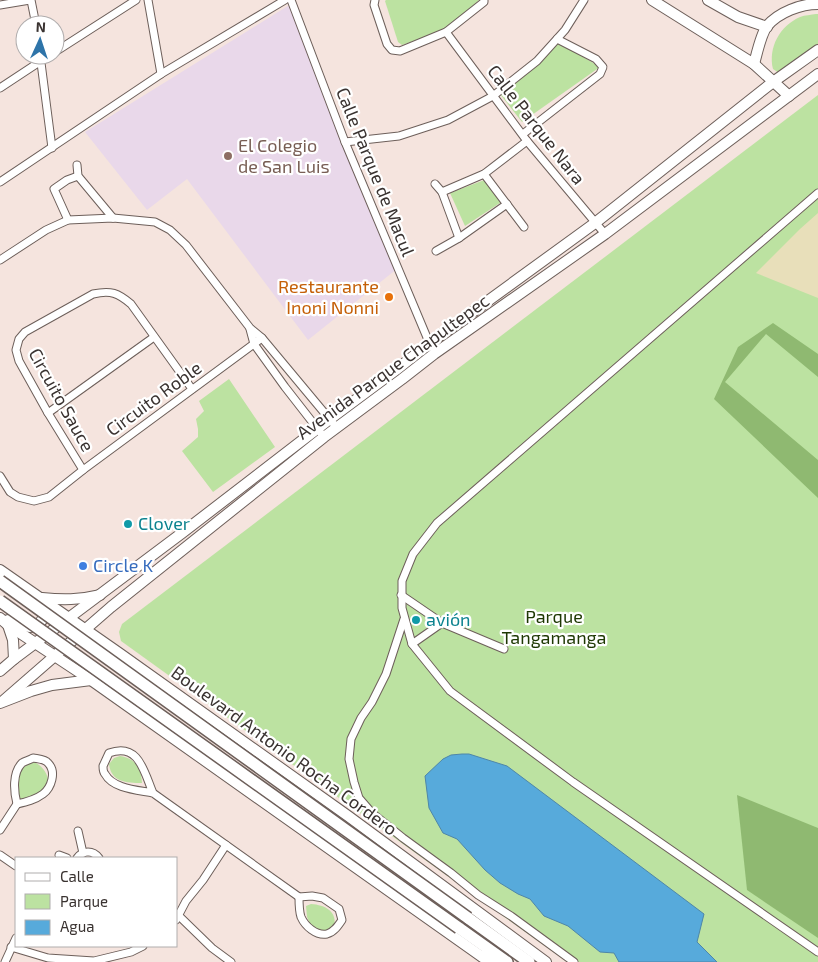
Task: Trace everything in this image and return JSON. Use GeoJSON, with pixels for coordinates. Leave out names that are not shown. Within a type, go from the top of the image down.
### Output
{"type":"FeatureCollection","features":[{"type":"Feature","properties":{"kind":"highway"},"geometry":{"type":"LineString","coordinates":[[0,581],[529,962]]}},
{"type":"Feature","properties":{"kind":"highway"},"geometry":{"type":"LineString","coordinates":[[0,601],[507,962]]}},
{"type":"Feature","properties":{"kind":"highway"},"geometry":{"type":"LineString","coordinates":[[486,959],[495,962]]}},
{"type":"Feature","properties":{"kind":"main road"},"geometry":{"type":"LineString","coordinates":[[652,0],[754,64],[788,96]]}},
{"type":"Feature","properties":{"kind":"main road"},"geometry":{"type":"LineString","coordinates":[[708,0],[738,18],[766,27]]}},
{"type":"Feature","properties":{"kind":"main road"},"geometry":{"type":"LineString","coordinates":[[754,64],[766,27],[780,16],[795,8],[818,4]]}},
{"type":"Feature","properties":{"kind":"main road","name":"Avenida Parque Chapultepec"},"geometry":{"type":"LineString","coordinates":[[0,671],[430,343],[595,223],[773,82],[818,50]]}},
{"type":"Feature","properties":{"kind":"main road","name":"Avenida Parque Chapultepec"},"geometry":{"type":"LineString","coordinates":[[0,703],[111,607],[324,437],[434,354],[605,234],[818,74]]}},
{"type":"Feature","properties":{"kind":"main road","name":"Boulevard Antonio Rocha Cordero"},"geometry":{"type":"LineString","coordinates":[[0,570],[348,816],[546,962]]}},
{"type":"Feature","properties":{"kind":"main road"},"geometry":{"type":"LineString","coordinates":[[3,620],[32,627],[40,624],[43,619],[44,612],[42,606],[21,584]]}},
{"type":"Feature","properties":{"kind":"main road"},"geometry":{"type":"LineString","coordinates":[[41,598],[73,600],[100,595]]}},
{"type":"Feature","properties":{"kind":"main road"},"geometry":{"type":"LineString","coordinates":[[3,620],[92,680],[486,959]]}},
{"type":"Feature","properties":{"kind":"main road"},"geometry":{"type":"LineString","coordinates":[[3,620],[13,640],[14,659]]}},
{"type":"Feature","properties":{"kind":"main road"},"geometry":{"type":"LineString","coordinates":[[92,680],[91,672],[96,659],[104,653],[119,653]]}},
{"type":"Feature","properties":{"kind":"main road"},"geometry":{"type":"LineString","coordinates":[[0,703],[52,685],[92,680]]}},
{"type":"Feature","properties":{"kind":"street"},"geometry":{"type":"LineString","coordinates":[[0,5],[31,0],[34,15]]}},
{"type":"Feature","properties":{"kind":"street"},"geometry":{"type":"LineString","coordinates":[[65,46],[136,0]]}},
{"type":"Feature","properties":{"kind":"street"},"geometry":{"type":"LineString","coordinates":[[148,0],[162,74]]}},
{"type":"Feature","properties":{"kind":"street"},"geometry":{"type":"LineString","coordinates":[[0,182],[162,74],[285,0]]}},
{"type":"Feature","properties":{"kind":"street","name":"Calle Parque de Macul"},"geometry":{"type":"LineString","coordinates":[[291,0],[344,142],[434,354]]}},
{"type":"Feature","properties":{"kind":"street"},"geometry":{"type":"LineString","coordinates":[[375,0],[374,5],[387,44],[392,50],[400,51],[446,32],[484,2],[484,0]]}},
{"type":"Feature","properties":{"kind":"street"},"geometry":{"type":"LineString","coordinates":[[344,142],[399,136],[448,120],[493,96],[537,61],[565,30],[584,0]]}},
{"type":"Feature","properties":{"kind":"street","name":"Calle Parque Nara"},"geometry":{"type":"LineString","coordinates":[[446,32],[525,137],[605,234]]}},
{"type":"Feature","properties":{"kind":"street"},"geometry":{"type":"LineString","coordinates":[[442,192],[484,174],[600,74],[603,67],[596,59],[557,39]]}},
{"type":"Feature","properties":{"kind":"street"},"geometry":{"type":"LineString","coordinates":[[0,88],[31,65]]}},
{"type":"Feature","properties":{"kind":"street"},"geometry":{"type":"LineString","coordinates":[[42,65],[52,148]]}},
{"type":"Feature","properties":{"kind":"street"},"geometry":{"type":"LineString","coordinates":[[77,164],[78,176],[113,218]]}},
{"type":"Feature","properties":{"kind":"street"},"geometry":{"type":"LineString","coordinates":[[484,174],[524,227]]}},
{"type":"Feature","properties":{"kind":"street"},"geometry":{"type":"LineString","coordinates":[[68,220],[54,189],[67,180],[78,176]]}},
{"type":"Feature","properties":{"kind":"street"},"geometry":{"type":"LineString","coordinates":[[435,184],[442,192],[459,238]]}},
{"type":"Feature","properties":{"kind":"street"},"geometry":{"type":"LineString","coordinates":[[818,193],[437,523],[413,554],[402,582],[402,608],[412,644],[450,691],[573,782],[818,952]]}},
{"type":"Feature","properties":{"kind":"street"},"geometry":{"type":"LineString","coordinates":[[436,251],[459,238],[508,204]]}},
{"type":"Feature","properties":{"kind":"street"},"geometry":{"type":"LineString","coordinates":[[0,260],[46,230],[68,220],[113,218],[155,222],[170,230],[186,245],[250,328],[262,338],[336,428]]}},
{"type":"Feature","properties":{"kind":"street","name":"Circuito Sauce"},"geometry":{"type":"LineString","coordinates":[[83,470],[19,361],[16,350],[19,339],[25,332],[93,294],[111,292],[121,295],[131,304],[192,390]]}},
{"type":"Feature","properties":{"kind":"street"},"geometry":{"type":"LineString","coordinates":[[250,328],[254,344],[324,437]]}},
{"type":"Feature","properties":{"kind":"street"},"geometry":{"type":"LineString","coordinates":[[48,413],[154,336]]}},
{"type":"Feature","properties":{"kind":"street","name":"Circuito Roble"},"geometry":{"type":"LineString","coordinates":[[0,476],[10,492],[18,497],[34,501],[49,497],[262,338]]}},
{"type":"Feature","properties":{"kind":"street"},"geometry":{"type":"LineString","coordinates":[[402,595],[442,623],[504,649]]}},
{"type":"Feature","properties":{"kind":"street"},"geometry":{"type":"LineString","coordinates":[[404,619],[386,674],[351,738],[349,759],[360,798],[372,813],[452,873],[478,896],[511,916],[574,962]]}},
{"type":"Feature","properties":{"kind":"street"},"geometry":{"type":"LineString","coordinates":[[412,644],[442,623]]}},
{"type":"Feature","properties":{"kind":"street"},"geometry":{"type":"LineString","coordinates":[[152,793],[142,763],[132,753],[118,750],[109,753],[103,766],[105,774],[113,783],[129,789],[152,793],[298,897],[312,896],[331,902],[339,909],[342,920],[337,928],[327,934],[309,929],[302,918],[298,897]]}},
{"type":"Feature","properties":{"kind":"street"},"geometry":{"type":"LineString","coordinates":[[0,830],[17,804],[33,800],[45,793],[52,784],[52,770],[49,763],[34,758],[22,763],[16,772],[14,794],[17,804]]}},
{"type":"Feature","properties":{"kind":"street"},"geometry":{"type":"LineString","coordinates":[[78,832],[83,852]]}},
{"type":"Feature","properties":{"kind":"street"},"geometry":{"type":"LineString","coordinates":[[178,915],[226,845]]}},
{"type":"Feature","properties":{"kind":"street"},"geometry":{"type":"LineString","coordinates":[[78,857],[83,852],[95,853],[98,857]]}},
{"type":"Feature","properties":{"kind":"street"},"geometry":{"type":"LineString","coordinates":[[0,855],[15,865]]}},
{"type":"Feature","properties":{"kind":"street"},"geometry":{"type":"LineString","coordinates":[[59,855],[64,857]]}},
{"type":"Feature","properties":{"kind":"street"},"geometry":{"type":"LineString","coordinates":[[178,918],[231,962]]}},
{"type":"Feature","properties":{"kind":"street"},"geometry":{"type":"LineString","coordinates":[[5,962],[15,940]]}},
{"type":"Feature","properties":{"kind":"street"},"geometry":{"type":"LineString","coordinates":[[12,947],[48,958],[94,961],[131,952],[141,947]]}},
{"type":"Feature","properties":{"kind":"shaded area","name":"El Colegio de San Luis"},"geometry":{"type":"Polygon","coordinates":[[[291,4],[398,268],[308,340],[187,179],[147,210],[85,132],[291,4]]]}},
{"type":"Feature","properties":{"kind":"green space"},"geometry":{"type":"Polygon","coordinates":[[[386,0],[479,0],[448,29],[402,45],[398,42],[386,0]]]}},
{"type":"Feature","properties":{"kind":"green space"},"geometry":{"type":"Polygon","coordinates":[[[818,14],[818,44],[779,73],[773,69],[772,53],[781,32],[800,17],[818,14]]]}},
{"type":"Feature","properties":{"kind":"green space"},"geometry":{"type":"Polygon","coordinates":[[[558,42],[600,67],[522,122],[500,94],[558,42]]]}},
{"type":"Feature","properties":{"kind":"green space","name":"Parque Tangamanga"},"geometry":{"type":"Polygon","coordinates":[[[818,95],[818,962],[567,962],[121,641],[119,632],[122,624],[818,95]]]}},
{"type":"Feature","properties":{"kind":"green space"},"geometry":{"type":"Polygon","coordinates":[[[487,179],[503,201],[465,226],[450,193],[487,179]]]}},
{"type":"Feature","properties":{"kind":"green space"},"geometry":{"type":"Polygon","coordinates":[[[773,323],[818,354],[818,377],[766,334],[725,382],[818,460],[818,498],[714,399],[738,347],[773,323]]]}},
{"type":"Feature","properties":{"kind":"green space"},"geometry":{"type":"Polygon","coordinates":[[[229,379],[275,447],[213,492],[182,451],[198,437],[196,419],[204,411],[199,401],[229,379]]]}},
{"type":"Feature","properties":{"kind":"green space"},"geometry":{"type":"Polygon","coordinates":[[[120,756],[130,759],[137,765],[142,783],[125,782],[113,775],[109,764],[114,758],[120,756]]]}},
{"type":"Feature","properties":{"kind":"green space"},"geometry":{"type":"Polygon","coordinates":[[[34,762],[44,770],[48,778],[47,787],[39,795],[18,802],[16,786],[20,770],[34,762]]]}},
{"type":"Feature","properties":{"kind":"green space"},"geometry":{"type":"Polygon","coordinates":[[[737,795],[818,828],[818,938],[747,890],[737,795]]]}},
{"type":"Feature","properties":{"kind":"green space"},"geometry":{"type":"Polygon","coordinates":[[[311,904],[321,906],[332,913],[335,922],[334,928],[325,931],[311,926],[307,917],[306,906],[311,904]]]}},
{"type":"Feature","properties":{"kind":"sand"},"geometry":{"type":"Polygon","coordinates":[[[818,213],[818,298],[756,273],[800,229],[818,213]]]}},
{"type":"Feature","properties":{"kind":"water"},"geometry":{"type":"Polygon","coordinates":[[[469,754],[507,766],[704,914],[697,942],[717,962],[619,962],[614,953],[600,952],[568,926],[544,916],[530,899],[500,883],[485,870],[457,839],[443,833],[429,808],[425,776],[443,759],[451,755],[469,754]]]}},
{"type":"Feature","properties":{"kind":"place","name":"El Colegio de San Luis"},"geometry":{"type":"Point","coordinates":[228,156]}},
{"type":"Feature","properties":{"kind":"place","name":"Restaurante Inoni Nonni"},"geometry":{"type":"Point","coordinates":[389,297]}},
{"type":"Feature","properties":{"kind":"place","name":"Clover"},"geometry":{"type":"Point","coordinates":[128,524]}},
{"type":"Feature","properties":{"kind":"place","name":"Circle K"},"geometry":{"type":"Point","coordinates":[83,566]}},
{"type":"Feature","properties":{"kind":"place","name":"avión"},"geometry":{"type":"Point","coordinates":[416,620]}}]}
